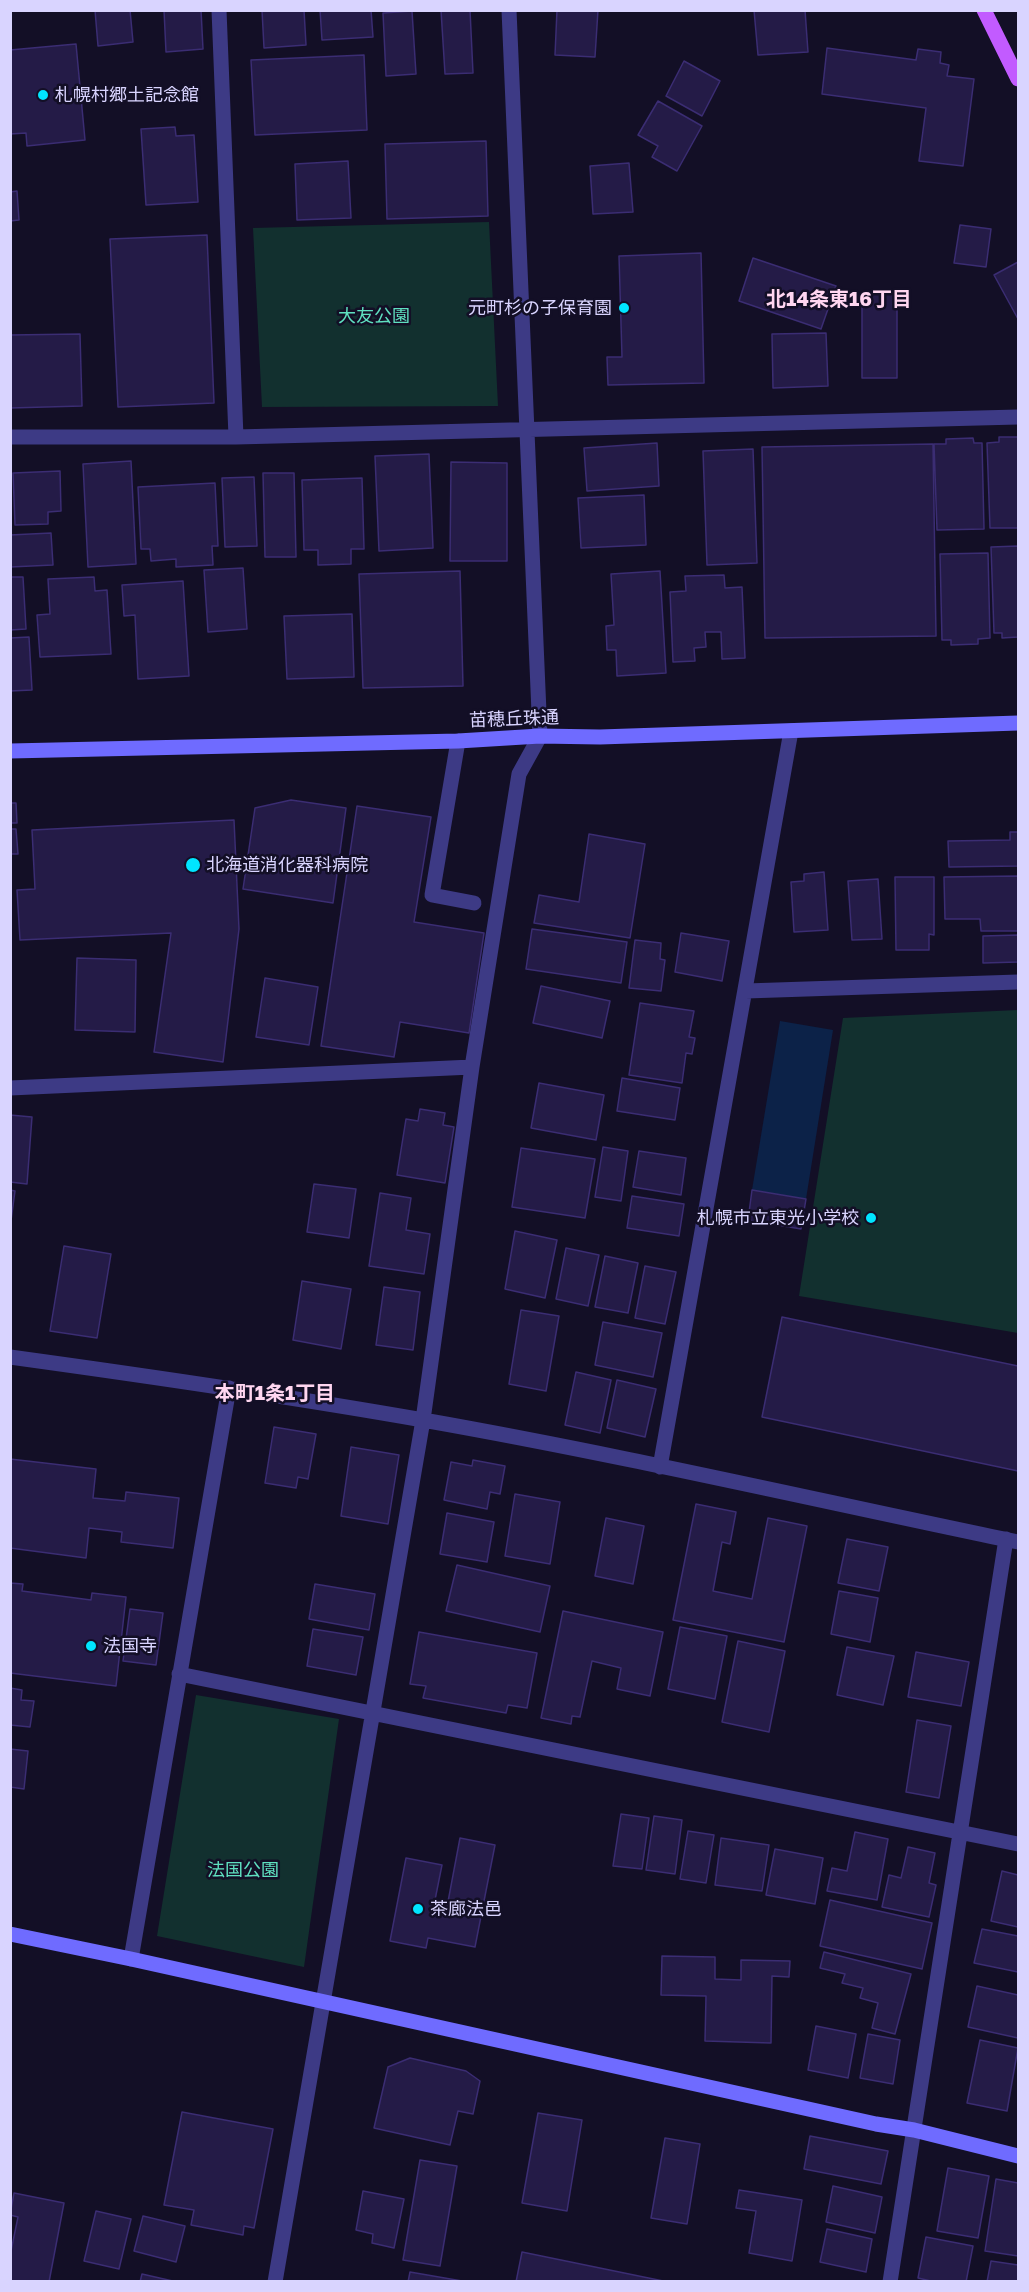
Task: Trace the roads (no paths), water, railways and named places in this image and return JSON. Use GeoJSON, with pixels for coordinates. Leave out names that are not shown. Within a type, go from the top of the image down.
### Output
{"type":"FeatureCollection","features":[{"type":"Feature","properties":{"kind":"main road"},"geometry":{"type":"LineString","coordinates":[[984,10],[1018,79]]}},
{"type":"Feature","properties":{"kind":"street"},"geometry":{"type":"LineString","coordinates":[[219,10],[236,437]]}},
{"type":"Feature","properties":{"kind":"street"},"geometry":{"type":"LineString","coordinates":[[275,2282],[423,1420],[472,1067],[519,774],[540,736],[509,10]]}},
{"type":"Feature","properties":{"kind":"street"},"geometry":{"type":"LineString","coordinates":[[10,437],[236,437],[1018,417]]}},
{"type":"Feature","properties":{"kind":"street","name":"苗穂丘珠通"},"geometry":{"type":"LineString","coordinates":[[10,751],[458,741],[540,736],[600,737],[1018,723]]}},
{"type":"Feature","properties":{"kind":"street"},"geometry":{"type":"LineString","coordinates":[[660,1467],[791,731]]}},
{"type":"Feature","properties":{"kind":"street"},"geometry":{"type":"LineString","coordinates":[[458,741],[432,896],[474,903]]}},
{"type":"Feature","properties":{"kind":"street"},"geometry":{"type":"LineString","coordinates":[[746,991],[1018,982]]}},
{"type":"Feature","properties":{"kind":"street"},"geometry":{"type":"LineString","coordinates":[[10,1088],[472,1067]]}},
{"type":"Feature","properties":{"kind":"street"},"geometry":{"type":"LineString","coordinates":[[10,1357],[229,1388],[423,1420],[1012,1540],[961,1832],[890,2282]]}},
{"type":"Feature","properties":{"kind":"street"},"geometry":{"type":"LineString","coordinates":[[131,1959],[229,1388]]}},
{"type":"Feature","properties":{"kind":"street"},"geometry":{"type":"LineString","coordinates":[[179,1674],[1018,1845]]}},
{"type":"Feature","properties":{"kind":"street"},"geometry":{"type":"LineString","coordinates":[[10,1934],[876,2124],[914,2130],[1018,2157]]}},
{"type":"Feature","properties":{"kind":"water"},"geometry":{"type":"Polygon","coordinates":[[[780,1021],[833,1030],[806,1199],[752,1190],[780,1021]]]}},
{"type":"Feature","properties":{"kind":"place","name":"札幌村郷土記念館"},"geometry":{"type":"Point","coordinates":[43,95]}},
{"type":"Feature","properties":{"kind":"place","name":"元町杉の子保育園"},"geometry":{"type":"Point","coordinates":[624,308]}},
{"type":"Feature","properties":{"kind":"place","name":"北海道消化器科病院"},"geometry":{"type":"Point","coordinates":[193,865]}},
{"type":"Feature","properties":{"kind":"place","name":"札幌市立東光小学校"},"geometry":{"type":"Point","coordinates":[871,1218]}},
{"type":"Feature","properties":{"kind":"place","name":"法国寺"},"geometry":{"type":"Point","coordinates":[91,1646]}},
{"type":"Feature","properties":{"kind":"place","name":"茶廊法邑"},"geometry":{"type":"Point","coordinates":[418,1909]}},
{"type":"Feature","properties":{"kind":"district","name":"北14条東16丁目"},"geometry":{"type":"Point","coordinates":[839,300]}},
{"type":"Feature","properties":{"kind":"district","name":"本町1条1丁目"},"geometry":{"type":"Point","coordinates":[275,1394]}},
{"type":"Feature","properties":{"kind":"park label","name":"大友公園"},"geometry":{"type":"Point","coordinates":[374,316]}},
{"type":"Feature","properties":{"kind":"park label","name":"法国公園"},"geometry":{"type":"Point","coordinates":[243,1870]}}]}
